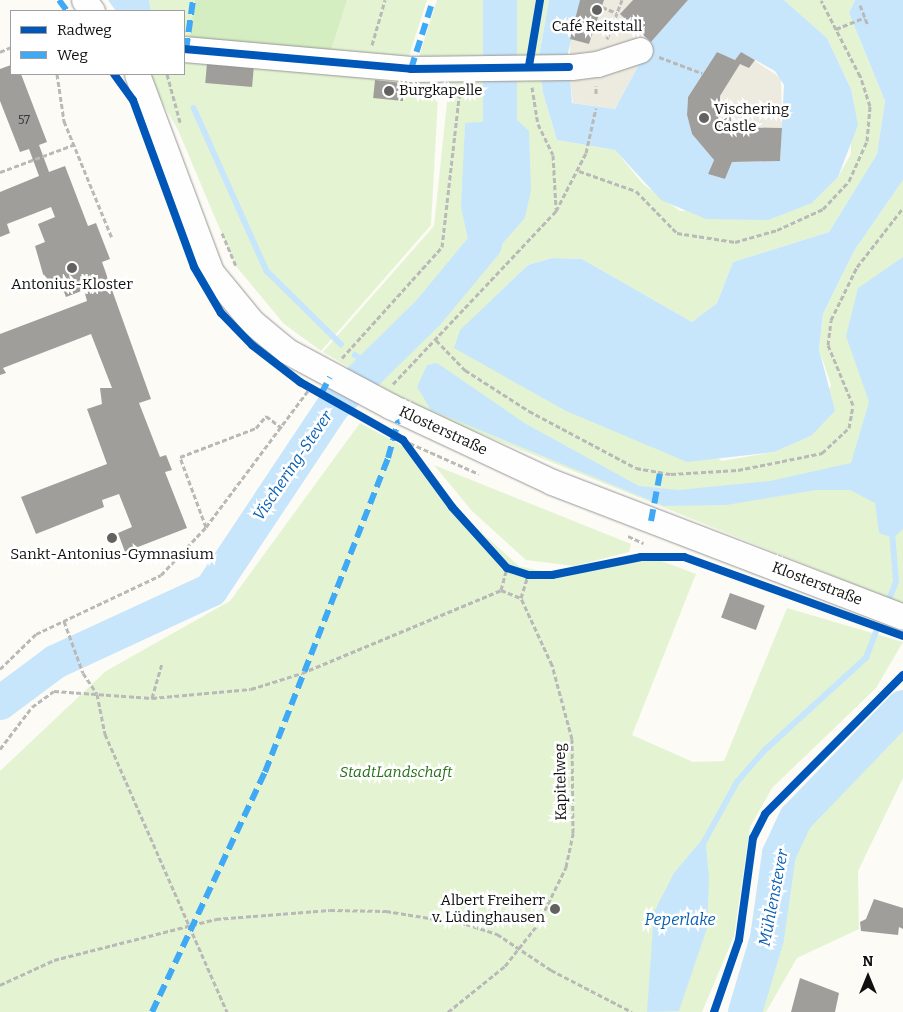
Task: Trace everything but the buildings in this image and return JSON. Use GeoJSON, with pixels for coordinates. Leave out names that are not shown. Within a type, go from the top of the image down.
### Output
{"type":"FeatureCollection","features":[{"type":"Feature","properties":{"kind":"street"},"geometry":{"type":"LineString","coordinates":[[185,50],[366,65],[474,68],[570,67],[597,64],[640,50]]}},
{"type":"Feature","properties":{"kind":"street","name":"Klosterstraße"},"geometry":{"type":"LineString","coordinates":[[137,75],[211,272],[264,332],[325,373],[385,392],[561,485],[903,617]]}},
{"type":"Feature","properties":{"kind":"path"},"geometry":{"type":"LineString","coordinates":[[366,65],[385,0]]}},
{"type":"Feature","properties":{"kind":"path"},"geometry":{"type":"LineString","coordinates":[[540,0],[530,66],[538,124],[553,155],[556,211]]}},
{"type":"Feature","properties":{"kind":"path"},"geometry":{"type":"LineString","coordinates":[[597,64],[622,0]]}},
{"type":"Feature","properties":{"kind":"path"},"geometry":{"type":"LineString","coordinates":[[578,171],[636,191],[677,233],[735,242],[777,230],[822,209],[849,181],[867,141],[870,106],[821,0]]}},
{"type":"Feature","properties":{"kind":"path"},"geometry":{"type":"LineString","coordinates":[[860,4],[868,26]]}},
{"type":"Feature","properties":{"kind":"path"},"geometry":{"type":"LineString","coordinates":[[602,7],[617,13]]}},
{"type":"Feature","properties":{"kind":"path"},"geometry":{"type":"LineString","coordinates":[[836,29],[865,17]]}},
{"type":"Feature","properties":{"kind":"path"},"geometry":{"type":"LineString","coordinates":[[640,50],[702,74]]}},
{"type":"Feature","properties":{"kind":"path"},"geometry":{"type":"LineString","coordinates":[[0,669],[36,634],[161,575],[206,527],[325,373],[342,358],[442,247],[474,68]]}},
{"type":"Feature","properties":{"kind":"path"},"geometry":{"type":"LineString","coordinates":[[57,75],[64,121],[112,238]]}},
{"type":"Feature","properties":{"kind":"path"},"geometry":{"type":"LineString","coordinates":[[167,75],[181,126]]}},
{"type":"Feature","properties":{"kind":"path"},"geometry":{"type":"LineString","coordinates":[[385,392],[556,211],[586,153],[596,108]]}},
{"type":"Feature","properties":{"kind":"path"},"geometry":{"type":"LineString","coordinates":[[0,172],[73,145]]}},
{"type":"Feature","properties":{"kind":"path"},"geometry":{"type":"LineString","coordinates":[[436,340],[465,370],[529,411],[636,468],[672,474],[738,470],[822,453],[849,428],[853,405],[828,345],[831,320],[857,268],[903,208]]}},
{"type":"Feature","properties":{"kind":"path"},"geometry":{"type":"LineString","coordinates":[[220,228],[240,272]]}},
{"type":"Feature","properties":{"kind":"path"},"geometry":{"type":"LineString","coordinates":[[206,527],[180,457],[256,428],[266,416],[282,428]]}},
{"type":"Feature","properties":{"kind":"path"},"geometry":{"type":"LineString","coordinates":[[618,533],[643,543]]}},
{"type":"Feature","properties":{"kind":"path"},"geometry":{"type":"LineString","coordinates":[[501,590],[507,568]]}},
{"type":"Feature","properties":{"kind":"path"},"geometry":{"type":"LineString","coordinates":[[0,749],[32,706],[54,691],[152,698],[250,689],[302,673],[501,590],[521,598],[528,575]]}},
{"type":"Feature","properties":{"kind":"path"},"geometry":{"type":"LineString","coordinates":[[64,621],[83,673],[97,694],[105,734],[227,1012]]}},
{"type":"Feature","properties":{"kind":"path"},"geometry":{"type":"LineString","coordinates":[[152,698],[162,664]]}},
{"type":"Feature","properties":{"kind":"path"},"geometry":{"type":"LineString","coordinates":[[0,985],[54,960],[190,924],[283,912],[386,911],[466,924],[521,949],[632,1012]]}},
{"type":"Feature","properties":{"kind":"green space"},"geometry":{"type":"Polygon","coordinates":[[[149,0],[195,0],[186,59],[439,80],[431,225],[321,351],[284,324],[235,265],[178,130],[147,75],[185,75],[185,10],[151,10],[149,0]]]}},
{"type":"Feature","properties":{"kind":"green space"},"geometry":{"type":"Polygon","coordinates":[[[195,0],[347,0],[331,51],[186,59],[195,0]]]}},
{"type":"Feature","properties":{"kind":"green space"},"geometry":{"type":"Polygon","coordinates":[[[347,0],[427,0],[408,59],[331,51],[347,0]]]}},
{"type":"Feature","properties":{"kind":"green space"},"geometry":{"type":"Polygon","coordinates":[[[437,0],[549,0],[539,57],[543,93],[557,140],[615,150],[643,184],[680,211],[812,203],[838,177],[851,154],[851,89],[827,38],[784,0],[855,0],[849,13],[885,101],[877,154],[829,232],[733,262],[717,303],[692,322],[582,259],[552,258],[528,265],[497,295],[722,461],[774,452],[811,436],[831,385],[819,349],[823,314],[854,251],[903,180],[903,604],[422,410],[323,352],[434,226],[451,64],[417,63],[437,0]],[[492,97],[493,121],[465,124],[464,157],[512,115],[514,97],[492,97]]]}},
{"type":"Feature","properties":{"kind":"green space","name":"StadtLandschaft"},"geometry":{"type":"Polygon","coordinates":[[[360,423],[406,448],[465,518],[519,566],[550,573],[586,572],[617,561],[651,557],[696,574],[632,735],[693,762],[724,761],[787,608],[903,642],[876,688],[772,788],[750,827],[734,936],[702,1012],[0,1012],[0,771],[106,671],[230,601],[360,423]]]}},
{"type":"Feature","properties":{"kind":"green space"},"geometry":{"type":"Polygon","coordinates":[[[434,465],[631,544],[629,552],[574,566],[526,560],[472,511],[434,465]]]}},
{"type":"Feature","properties":{"kind":"green space"},"geometry":{"type":"Polygon","coordinates":[[[903,724],[903,778],[858,871],[859,929],[797,958],[766,1012],[758,1012],[772,970],[786,863],[806,822],[903,724]]]}},
{"type":"Feature","properties":{"kind":"shaded area"},"geometry":{"type":"Polygon","coordinates":[[[604,0],[633,0],[621,14],[651,42],[615,109],[573,103],[569,75],[570,39],[589,44],[604,0]]]}},
{"type":"Feature","properties":{"kind":"shaded area"},"geometry":{"type":"Polygon","coordinates":[[[741,52],[781,78],[782,128],[726,126],[720,121],[720,96],[740,64],[735,60],[741,52]]]}},
{"type":"Feature","properties":{"kind":"water"},"geometry":{"type":"Polygon","coordinates":[[[108,0],[149,0],[151,10],[115,10],[108,0]]]}},
{"type":"Feature","properties":{"kind":"water"},"geometry":{"type":"Polygon","coordinates":[[[549,0],[580,0],[568,53],[572,103],[615,109],[651,42],[688,0],[784,0],[827,38],[851,89],[858,125],[838,177],[812,203],[768,220],[706,219],[661,200],[615,150],[557,140],[543,93],[539,57],[549,0]],[[717,52],[688,97],[687,115],[692,134],[714,160],[708,174],[725,179],[732,162],[780,161],[784,85],[775,71],[741,52],[735,60],[717,52]]]}},
{"type":"Feature","properties":{"kind":"water"},"geometry":{"type":"Polygon","coordinates":[[[855,0],[903,0],[903,180],[854,251],[823,314],[819,349],[835,411],[811,436],[774,452],[687,462],[566,411],[454,348],[460,330],[528,265],[552,258],[582,259],[692,322],[717,303],[733,262],[829,232],[877,154],[885,101],[849,13],[855,0]]]}},
{"type":"Feature","properties":{"kind":"water"},"geometry":{"type":"Polygon","coordinates":[[[491,97],[514,97],[512,115],[529,131],[531,190],[525,218],[502,244],[469,244],[461,207],[465,123],[493,121],[491,97]]]}},
{"type":"Feature","properties":{"kind":"water"},"geometry":{"type":"Polygon","coordinates":[[[903,257],[903,529],[893,538],[879,533],[875,503],[850,490],[816,490],[726,505],[664,506],[431,410],[417,387],[427,365],[437,363],[526,424],[639,486],[678,490],[770,481],[851,463],[869,402],[846,336],[858,288],[903,257]]]}},
{"type":"Feature","properties":{"kind":"water","name":"Peperlake"},"geometry":{"type":"Polygon","coordinates":[[[705,836],[709,877],[707,928],[679,1011],[647,1012],[654,912],[674,873],[705,836]]]}},
{"type":"Feature","properties":{"kind":"waterway","name":"Vischering-Stever"},"geometry":{"type":"LineString","coordinates":[[500,0],[500,142]]}},
{"type":"Feature","properties":{"kind":"waterway"},"geometry":{"type":"LineString","coordinates":[[194,108],[267,271],[341,344]]}},
{"type":"Feature","properties":{"kind":"waterway","name":"Vischering-Stever"},"geometry":{"type":"LineString","coordinates":[[0,703],[55,662],[211,590],[334,405],[428,313],[485,244],[496,200]]}},
{"type":"Feature","properties":{"kind":"waterway"},"geometry":{"type":"LineString","coordinates":[[355,355],[372,366]]}},
{"type":"Feature","properties":{"kind":"waterway"},"geometry":{"type":"LineString","coordinates":[[889,600],[896,582],[892,531]]}},
{"type":"Feature","properties":{"kind":"waterway","name":"Peperlake"},"geometry":{"type":"LineString","coordinates":[[704,842],[737,782],[764,751],[866,658],[877,630]]}},
{"type":"Feature","properties":{"kind":"waterway","name":"Mühlenstever"},"geometry":{"type":"LineString","coordinates":[[745,1012],[767,938],[779,854],[796,818],[903,707]]}},
{"type":"Feature","properties":{"kind":"marked path"},"geometry":{"type":"LineString","coordinates":[[59,0],[66,10]]}},
{"type":"Feature","properties":{"kind":"marked path"},"geometry":{"type":"LineString","coordinates":[[186,50],[193,0]]}},
{"type":"Feature","properties":{"kind":"marked path"},"geometry":{"type":"LineString","coordinates":[[411,69],[433,0]]}},
{"type":"Feature","properties":{"kind":"marked path"},"geometry":{"type":"LineString","coordinates":[[321,394],[330,377]]}},
{"type":"Feature","properties":{"kind":"marked path"},"geometry":{"type":"LineString","coordinates":[[152,1012],[265,772],[388,458],[401,411]]}},
{"type":"Feature","properties":{"kind":"marked path"},"geometry":{"type":"LineString","coordinates":[[651,521],[660,473]]}},
{"type":"Feature","properties":{"kind":"cycle path"},"geometry":{"type":"LineString","coordinates":[[529,66],[540,0]]}},
{"type":"Feature","properties":{"kind":"cycle path"},"geometry":{"type":"LineString","coordinates":[[185,49],[411,69],[569,67]]}},
{"type":"Feature","properties":{"kind":"cycle path"},"geometry":{"type":"LineString","coordinates":[[115,75],[133,100],[194,267],[221,313],[252,345],[300,382],[403,440],[452,507],[507,568],[528,575],[552,575],[641,557],[684,557],[903,636]]}},
{"type":"Feature","properties":{"kind":"cycle path"},"geometry":{"type":"LineString","coordinates":[[714,1012],[739,940],[753,838],[765,814],[903,675]]}},
{"type":"Feature","properties":{"kind":"place","name":"Café Reitstall"},"geometry":{"type":"Point","coordinates":[597,10]}},
{"type":"Feature","properties":{"kind":"place","name":"Burgkapelle"},"geometry":{"type":"Point","coordinates":[389,91]}},
{"type":"Feature","properties":{"kind":"place","name":"Vischering Castle"},"geometry":{"type":"Point","coordinates":[704,118]}},
{"type":"Feature","properties":{"kind":"place","name":"Antonius-Kloster"},"geometry":{"type":"Point","coordinates":[72,268]}},
{"type":"Feature","properties":{"kind":"place","name":"Sankt-Antonius-Gymnasium"},"geometry":{"type":"Point","coordinates":[112,538]}},
{"type":"Feature","properties":{"kind":"place","name":"Albert Freiherr v. Lüdinghausen"},"geometry":{"type":"Point","coordinates":[555,909]}}]}
